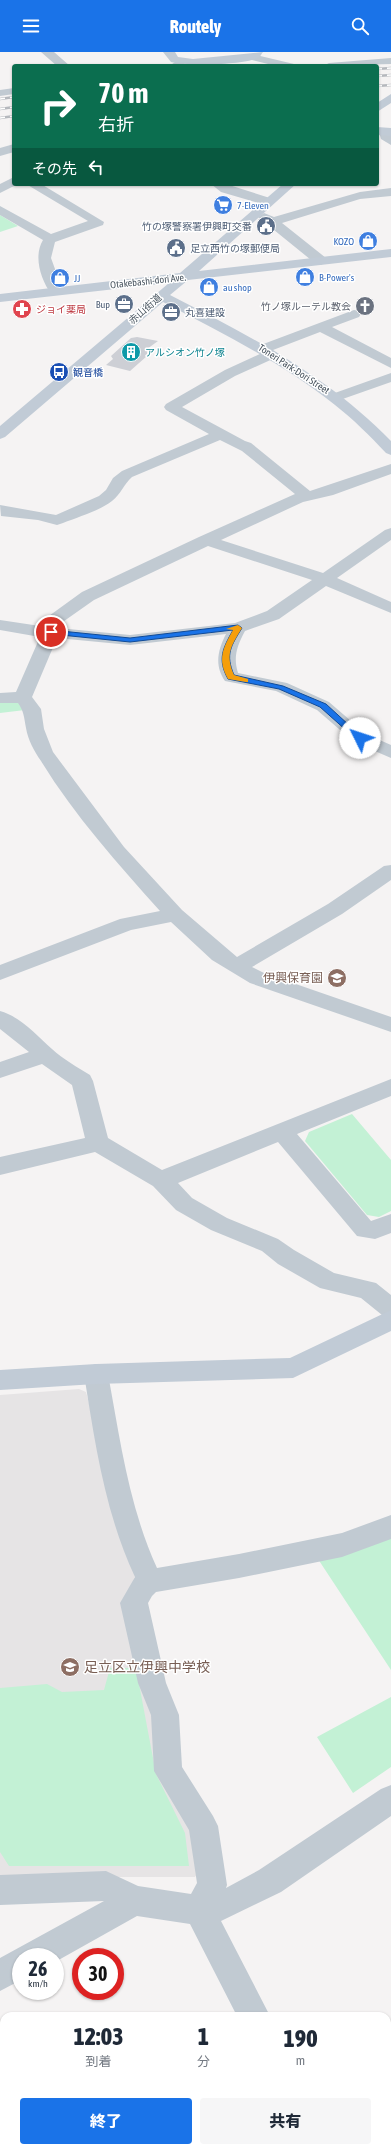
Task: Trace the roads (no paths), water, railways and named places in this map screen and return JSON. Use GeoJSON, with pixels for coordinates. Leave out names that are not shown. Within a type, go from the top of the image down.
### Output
{"type":"FeatureCollection","features":[{"type":"Feature","properties":{"kind":"street"},"geometry":{"type":"LineString","coordinates":[[47,52],[62,64]]}},
{"type":"Feature","properties":{"kind":"street"},"geometry":{"type":"LineString","coordinates":[[169,52],[178,64],[255,54],[284,64]]}},
{"type":"Feature","properties":{"kind":"street"},"geometry":{"type":"LineString","coordinates":[[362,52],[370,62]]}},
{"type":"Feature","properties":{"kind":"street"},"geometry":{"type":"LineString","coordinates":[[350,64],[391,61]]}},
{"type":"Feature","properties":{"kind":"street"},"geometry":{"type":"LineString","coordinates":[[379,107],[391,97]]}},
{"type":"Feature","properties":{"kind":"street"},"geometry":{"type":"LineString","coordinates":[[0,152],[12,149]]}},
{"type":"Feature","properties":{"kind":"street"},"geometry":{"type":"LineString","coordinates":[[0,189],[12,182]]}},
{"type":"Feature","properties":{"kind":"street"},"geometry":{"type":"LineString","coordinates":[[35,186],[98,222],[50,239],[45,246],[45,263],[56,291]]}},
{"type":"Feature","properties":{"kind":"street"},"geometry":{"type":"LineString","coordinates":[[220,186],[225,189],[269,202]]}},
{"type":"Feature","properties":{"kind":"street","name":"赤山街道"},"geometry":{"type":"LineString","coordinates":[[0,434],[288,186]]}},
{"type":"Feature","properties":{"kind":"street"},"geometry":{"type":"LineString","coordinates":[[272,221],[297,216],[338,200],[369,194],[391,192]]}},
{"type":"Feature","properties":{"kind":"street"},"geometry":{"type":"LineString","coordinates":[[0,210],[50,239]]}},
{"type":"Feature","properties":{"kind":"street"},"geometry":{"type":"LineString","coordinates":[[255,215],[272,221],[321,261]]}},
{"type":"Feature","properties":{"kind":"street","name":"Otakebashi-dori Ave."},"geometry":{"type":"LineString","coordinates":[[0,298],[391,253]]}},
{"type":"Feature","properties":{"kind":"street","name":"Toneri Park-Dori Street"},"geometry":{"type":"LineString","coordinates":[[161,296],[268,351],[337,397],[389,445]]}},
{"type":"Feature","properties":{"kind":"street"},"geometry":{"type":"LineString","coordinates":[[307,496],[281,473],[246,446],[242,446],[171,407],[268,351],[354,314]]}},
{"type":"Feature","properties":{"kind":"street"},"geometry":{"type":"LineString","coordinates":[[321,327],[391,364]]}},
{"type":"Feature","properties":{"kind":"street"},"geometry":{"type":"LineString","coordinates":[[337,397],[391,377]]}},
{"type":"Feature","properties":{"kind":"street"},"geometry":{"type":"LineString","coordinates":[[0,510],[8,513],[38,515],[57,520],[105,499],[113,492],[118,481],[127,474],[219,434]]}},
{"type":"Feature","properties":{"kind":"street"},"geometry":{"type":"LineString","coordinates":[[24,698],[51,632],[48,625],[88,596],[205,540],[298,498],[327,492],[391,469]]}},
{"type":"Feature","properties":{"kind":"street"},"geometry":{"type":"LineString","coordinates":[[0,625],[130,640],[238,628],[272,615],[388,539]]}},
{"type":"Feature","properties":{"kind":"street"},"geometry":{"type":"LineString","coordinates":[[205,540],[325,579],[390,607]]}},
{"type":"Feature","properties":{"kind":"street"},"geometry":{"type":"LineString","coordinates":[[238,628],[226,649],[226,664],[231,677],[281,687],[323,706],[360,738],[391,752]]}},
{"type":"Feature","properties":{"kind":"street"},"geometry":{"type":"LineString","coordinates":[[0,698],[24,698]]}},
{"type":"Feature","properties":{"kind":"street"},"geometry":{"type":"LineString","coordinates":[[24,698],[34,714],[35,729],[44,752],[54,768],[118,851],[175,915],[219,955],[236,967],[257,978],[391,1025]]}},
{"type":"Feature","properties":{"kind":"street"},"geometry":{"type":"LineString","coordinates":[[236,967],[336,909],[391,872]]}},
{"type":"Feature","properties":{"kind":"street"},"geometry":{"type":"LineString","coordinates":[[0,974],[127,924],[175,915]]}},
{"type":"Feature","properties":{"kind":"street"},"geometry":{"type":"LineString","coordinates":[[0,1018],[20,1032],[45,1055],[82,1081],[98,1143],[130,1163],[162,1180],[184,1204],[219,1224],[270,1245],[286,1257],[328,1281],[368,1290],[391,1308]]}},
{"type":"Feature","properties":{"kind":"street"},"geometry":{"type":"LineString","coordinates":[[0,1070],[45,1055]]}},
{"type":"Feature","properties":{"kind":"street"},"geometry":{"type":"LineString","coordinates":[[162,1180],[391,1087]]}},
{"type":"Feature","properties":{"kind":"street"},"geometry":{"type":"LineString","coordinates":[[283,1132],[365,1230],[375,1230],[391,1223]]}},
{"type":"Feature","properties":{"kind":"street"},"geometry":{"type":"LineString","coordinates":[[0,1166],[98,1143]]}},
{"type":"Feature","properties":{"kind":"street"},"geometry":{"type":"LineString","coordinates":[[0,1380],[96,1374],[293,1368],[391,1320]]}},
{"type":"Feature","properties":{"kind":"street"},"geometry":{"type":"LineString","coordinates":[[96,1374],[107,1438],[121,1499],[143,1566],[150,1581]]}},
{"type":"Feature","properties":{"kind":"street"},"geometry":{"type":"LineString","coordinates":[[199,1910],[212,1885],[203,1826],[168,1771],[165,1715],[152,1683],[134,1604],[142,1587],[150,1581],[239,1566],[342,1545],[391,1527]]}},
{"type":"Feature","properties":{"kind":"street"},"geometry":{"type":"LineString","coordinates":[[0,1890],[106,1886],[135,1901],[199,1910],[223,1906],[270,1881],[391,1799]]}},
{"type":"Feature","properties":{"kind":"street"},"geometry":{"type":"LineString","coordinates":[[49,1948],[135,1901]]}},
{"type":"Feature","properties":{"kind":"street"},"geometry":{"type":"LineString","coordinates":[[199,1910],[252,2012]]}},
{"type":"Feature","properties":{"kind":"street"},"geometry":{"type":"LineString","coordinates":[[0,1975],[12,1968]]}},
{"type":"Feature","properties":{"kind":"railway"},"geometry":{"type":"LineString","coordinates":[[379,69],[391,68]]}},
{"type":"Feature","properties":{"kind":"railway"},"geometry":{"type":"LineString","coordinates":[[379,76],[391,75]]}},
{"type":"Feature","properties":{"kind":"railway"},"geometry":{"type":"LineString","coordinates":[[379,86],[391,85]]}},
{"type":"Feature","properties":{"kind":"railway"},"geometry":{"type":"LineString","coordinates":[[0,99],[12,97]]}},
{"type":"Feature","properties":{"kind":"railway"},"geometry":{"type":"LineString","coordinates":[[0,109],[12,107]]}},
{"type":"Feature","properties":{"kind":"railway"},"geometry":{"type":"LineString","coordinates":[[0,118],[12,116]]}},
{"type":"Feature","properties":{"kind":"place","name":"7-Eleven"},"geometry":{"type":"Point","coordinates":[223,205]}},
{"type":"Feature","properties":{"kind":"place","name":"竹の塚警察署伊興町交番"},"geometry":{"type":"Point","coordinates":[266,226]}},
{"type":"Feature","properties":{"kind":"place","name":"KOZO"},"geometry":{"type":"Point","coordinates":[368,241]}},
{"type":"Feature","properties":{"kind":"place","name":"足立西竹の塚郵便局"},"geometry":{"type":"Point","coordinates":[176,248]}},
{"type":"Feature","properties":{"kind":"place","name":"B-Power's"},"geometry":{"type":"Point","coordinates":[305,277]}},
{"type":"Feature","properties":{"kind":"place","name":"JJ"},"geometry":{"type":"Point","coordinates":[60,278]}},
{"type":"Feature","properties":{"kind":"place","name":"au shop"},"geometry":{"type":"Point","coordinates":[209,287]}},
{"type":"Feature","properties":{"kind":"place","name":"Bup"},"geometry":{"type":"Point","coordinates":[124,304]}},
{"type":"Feature","properties":{"kind":"place","name":"竹ノ塚ルーテル教会"},"geometry":{"type":"Point","coordinates":[365,306]}},
{"type":"Feature","properties":{"kind":"place","name":"ジョイ薬局"},"geometry":{"type":"Point","coordinates":[22,309]}},
{"type":"Feature","properties":{"kind":"place","name":"丸喜建設"},"geometry":{"type":"Point","coordinates":[171,312]}},
{"type":"Feature","properties":{"kind":"place","name":"アルシオン竹ノ塚"},"geometry":{"type":"Point","coordinates":[131,352]}},
{"type":"Feature","properties":{"kind":"place","name":"観音橋"},"geometry":{"type":"Point","coordinates":[59,372]}},
{"type":"Feature","properties":{"kind":"place","name":"伊興保育園"},"geometry":{"type":"Point","coordinates":[337,978]}},
{"type":"Feature","properties":{"kind":"place","name":"足立区立伊興中学校"},"geometry":{"type":"Point","coordinates":[70,1667]}}]}
